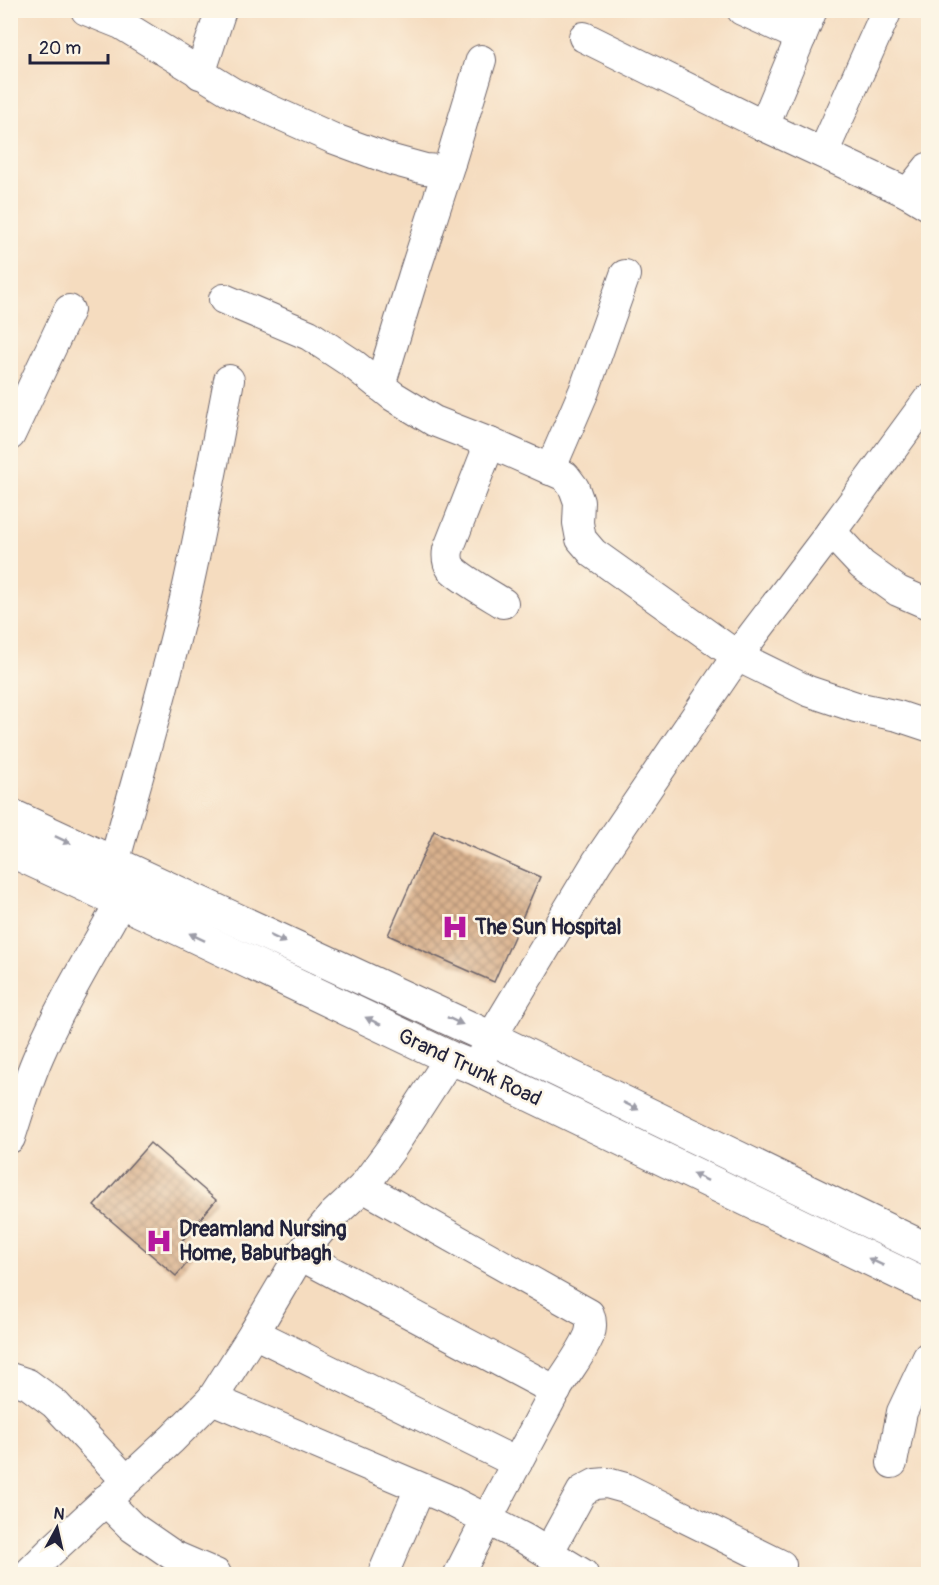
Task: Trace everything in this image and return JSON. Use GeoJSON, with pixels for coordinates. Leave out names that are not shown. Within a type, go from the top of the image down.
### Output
{"type":"FeatureCollection","features":[{"type":"Feature","properties":{"kind":"main road","name":"Grand Trunk Road"},"geometry":{"type":"LineString","coordinates":[[10,815],[491,1038],[928,1251]]}},
{"type":"Feature","properties":{"kind":"main road","name":"Grand Trunk Road"},"geometry":{"type":"LineString","coordinates":[[10,850],[463,1063],[928,1287]]}},
{"type":"Feature","properties":{"kind":"street"},"geometry":{"type":"LineString","coordinates":[[86,10],[123,17],[200,74],[270,111],[332,138],[425,169],[440,170],[450,163]]}},
{"type":"Feature","properties":{"kind":"street"},"geometry":{"type":"LineString","coordinates":[[200,74],[221,10]]}},
{"type":"Feature","properties":{"kind":"street"},"geometry":{"type":"LineString","coordinates":[[742,10],[806,24],[764,126]]}},
{"type":"Feature","properties":{"kind":"street"},"geometry":{"type":"LineString","coordinates":[[823,153],[887,10]]}},
{"type":"Feature","properties":{"kind":"street"},"geometry":{"type":"LineString","coordinates":[[584,37],[918,199],[928,168]]}},
{"type":"Feature","properties":{"kind":"street"},"geometry":{"type":"LineString","coordinates":[[380,386],[481,60]]}},
{"type":"Feature","properties":{"kind":"street"},"geometry":{"type":"LineString","coordinates":[[550,470],[584,391],[625,275]]}},
{"type":"Feature","properties":{"kind":"street"},"geometry":{"type":"LineString","coordinates":[[224,299],[309,335],[353,364],[393,396],[434,421],[565,476],[574,488],[579,502],[578,523],[581,539],[593,553],[736,656],[808,691],[928,726]]}},
{"type":"Feature","properties":{"kind":"street"},"geometry":{"type":"LineString","coordinates":[[10,435],[69,310]]}},
{"type":"Feature","properties":{"kind":"street"},"geometry":{"type":"LineString","coordinates":[[114,863],[188,587],[229,380]]}},
{"type":"Feature","properties":{"kind":"street"},"geometry":{"type":"LineString","coordinates":[[28,1575],[212,1399],[300,1255],[332,1216],[363,1187],[391,1149],[463,1063],[491,1038],[597,862],[736,656],[928,400]]}},
{"type":"Feature","properties":{"kind":"street"},"geometry":{"type":"LineString","coordinates":[[490,443],[448,550],[447,558],[450,567],[503,603]]}},
{"type":"Feature","properties":{"kind":"street"},"geometry":{"type":"LineString","coordinates":[[831,532],[862,565],[898,591],[928,604]]}},
{"type":"Feature","properties":{"kind":"street"},"geometry":{"type":"LineString","coordinates":[[10,1138],[39,1055],[121,901]]}},
{"type":"Feature","properties":{"kind":"street"},"geometry":{"type":"LineString","coordinates":[[363,1187],[589,1314],[592,1323],[585,1344],[556,1391],[459,1575]]}},
{"type":"Feature","properties":{"kind":"street"},"geometry":{"type":"LineString","coordinates":[[300,1255],[556,1391]]}},
{"type":"Feature","properties":{"kind":"street"},"geometry":{"type":"LineString","coordinates":[[254,1333],[517,1463]]}},
{"type":"Feature","properties":{"kind":"street"},"geometry":{"type":"LineString","coordinates":[[892,1463],[902,1412],[928,1357]]}},
{"type":"Feature","properties":{"kind":"street"},"geometry":{"type":"LineString","coordinates":[[10,1378],[28,1384],[55,1404],[116,1490],[132,1527],[174,1556],[216,1575]]}},
{"type":"Feature","properties":{"kind":"street"},"geometry":{"type":"LineString","coordinates":[[212,1399],[420,1488],[525,1539],[583,1575]]}},
{"type":"Feature","properties":{"kind":"street"},"geometry":{"type":"LineString","coordinates":[[548,1553],[582,1491],[595,1484],[607,1483],[625,1488],[781,1564]]}},
{"type":"Feature","properties":{"kind":"street"},"geometry":{"type":"LineString","coordinates":[[383,1575],[420,1488]]}},
{"type":"Feature","properties":{"kind":"building"},"geometry":{"type":"Polygon","coordinates":[[[434,831],[540,877],[494,982],[388,935],[434,831]]]}},
{"type":"Feature","properties":{"kind":"building"},"geometry":{"type":"Polygon","coordinates":[[[150,1143],[216,1200],[181,1242],[195,1254],[176,1276],[94,1206],[150,1143]]]}},
{"type":"Feature","properties":{"kind":"place","name":"The Sun Hospital"},"geometry":{"type":"Point","coordinates":[455,927]}},
{"type":"Feature","properties":{"kind":"place","name":"Dreamland Nursing Home, Baburbagh"},"geometry":{"type":"Point","coordinates":[159,1241]}}]}
